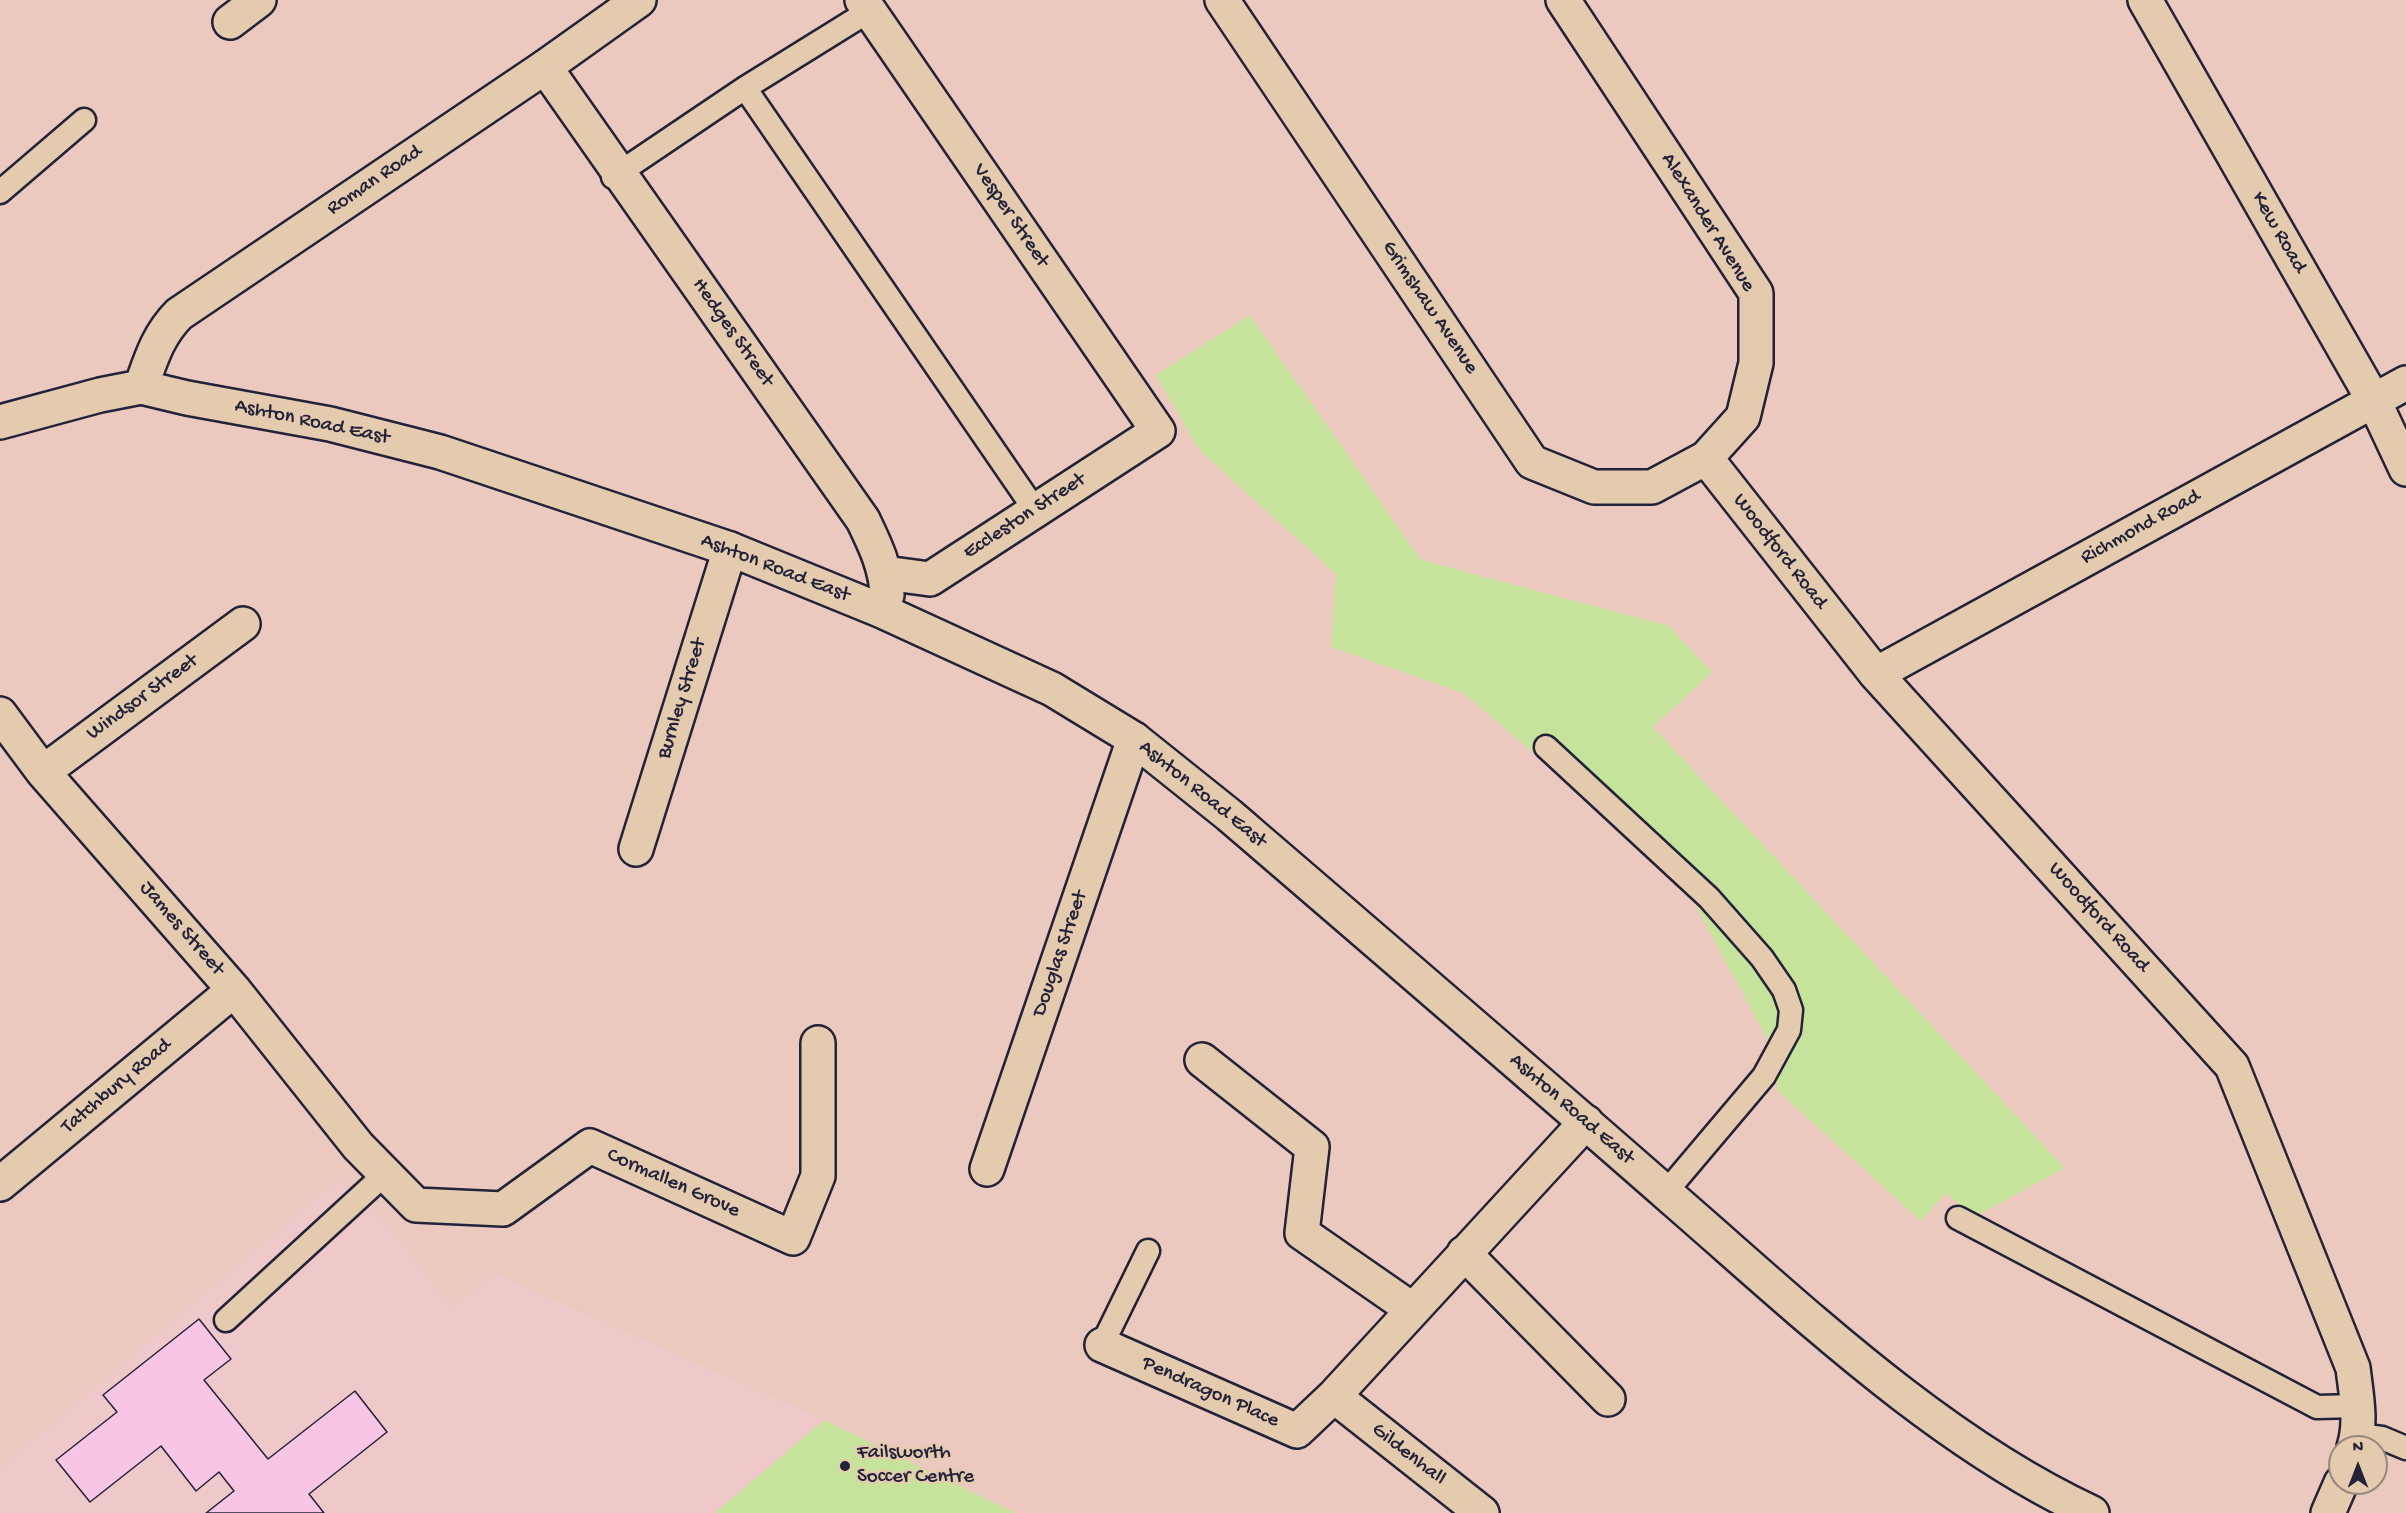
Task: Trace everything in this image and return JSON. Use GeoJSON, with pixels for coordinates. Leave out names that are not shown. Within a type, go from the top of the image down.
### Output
{"type":"FeatureCollection","features":[{"type":"Feature","properties":{"kind":"street"},"geometry":{"type":"LineString","coordinates":[[230,22],[259,0]]}},
{"type":"Feature","properties":{"kind":"street","name":"Roman Road"},"geometry":{"type":"LineString","coordinates":[[141,387],[157,342],[166,327],[179,314],[545,67],[639,0]]}},
{"type":"Feature","properties":{"kind":"street","name":"Grimshaw Avenue"},"geometry":{"type":"LineString","coordinates":[[1222,0],[1532,462],[1594,487],[1652,487],[1706,458]]}},
{"type":"Feature","properties":{"kind":"street","name":"Alexander Avenue"},"geometry":{"type":"LineString","coordinates":[[1563,0],[1756,293],[1756,363],[1743,417],[1706,458]]}},
{"type":"Feature","properties":{"kind":"street","name":"Kew Road"},"geometry":{"type":"LineString","coordinates":[[2145,0],[2374,401],[2406,468]]}},
{"type":"Feature","properties":{"kind":"street","name":"Vesper Street"},"geometry":{"type":"LineString","coordinates":[[865,5],[1158,431]]}},
{"type":"Feature","properties":{"kind":"street","name":"Hedges Street"},"geometry":{"type":"LineString","coordinates":[[545,67],[617,175],[862,520],[878,550],[885,573],[887,598],[882,611]]}},
{"type":"Feature","properties":{"kind":"street","name":"Richmond Road"},"geometry":{"type":"LineString","coordinates":[[1876,674],[2406,382]]}},
{"type":"Feature","properties":{"kind":"street"},"geometry":{"type":"LineString","coordinates":[[0,422],[100,395],[141,387]]}},
{"type":"Feature","properties":{"kind":"street","name":"Ashton Road East"},"geometry":{"type":"LineString","coordinates":[[141,387],[187,398],[330,424],[440,452],[730,549],[882,611],[1052,689],[1134,740],[1230,815],[1835,1340],[1959,1436],[2060,1498],[2092,1513]]}},
{"type":"Feature","properties":{"kind":"street","name":"Eccleston Street"},"geometry":{"type":"LineString","coordinates":[[885,573],[930,579],[1158,431]]}},
{"type":"Feature","properties":{"kind":"street","name":"Woodford Road"},"geometry":{"type":"LineString","coordinates":[[1706,458],[1876,674],[2232,1066],[2354,1368],[2356,1430]]}},
{"type":"Feature","properties":{"kind":"street","name":"Burnley Street"},"geometry":{"type":"LineString","coordinates":[[636,849],[730,549]]}},
{"type":"Feature","properties":{"kind":"street","name":"Windsor Street"},"geometry":{"type":"LineString","coordinates":[[43,772],[243,624]]}},
{"type":"Feature","properties":{"kind":"street","name":"James Street"},"geometry":{"type":"LineString","coordinates":[[4,727],[234,990],[358,1146]]}},
{"type":"Feature","properties":{"kind":"street","name":"Douglas Street"},"geometry":{"type":"LineString","coordinates":[[987,1169],[1134,740]]}},
{"type":"Feature","properties":{"kind":"street","name":"Tatchbury Road"},"geometry":{"type":"LineString","coordinates":[[0,1184],[234,990]]}},
{"type":"Feature","properties":{"kind":"street","name":"Cormallen Grove"},"geometry":{"type":"LineString","coordinates":[[358,1146],[416,1205],[503,1209],[590,1146],[794,1238],[818,1176],[818,1043]]}},
{"type":"Feature","properties":{"kind":"street"},"geometry":{"type":"LineString","coordinates":[[1202,1060],[1312,1147],[1302,1233],[1413,1310]]}},
{"type":"Feature","properties":{"kind":"street","name":"Pendragon Place"},"geometry":{"type":"LineString","coordinates":[[1102,1345],[1297,1431],[1334,1396],[1586,1122]]}},
{"type":"Feature","properties":{"kind":"street"},"geometry":{"type":"LineString","coordinates":[[1464,1253],[1608,1399]]}},
{"type":"Feature","properties":{"kind":"street","name":"Gildenhall"},"geometry":{"type":"LineString","coordinates":[[1334,1396],[1482,1513]]}},
{"type":"Feature","properties":{"kind":"street"},"geometry":{"type":"LineString","coordinates":[[2328,1513],[2336,1495]]}},
{"type":"Feature","properties":{"kind":"lane"},"geometry":{"type":"LineString","coordinates":[[617,175],[865,5]]}},
{"type":"Feature","properties":{"kind":"lane"},"geometry":{"type":"LineString","coordinates":[[745,88],[1035,510]]}},
{"type":"Feature","properties":{"kind":"lane"},"geometry":{"type":"LineString","coordinates":[[0,192],[84,120]]}},
{"type":"Feature","properties":{"kind":"lane"},"geometry":{"type":"LineString","coordinates":[[1546,747],[1709,898],[1762,958],[1784,990],[1791,1010],[1789,1030],[1764,1076],[1666,1192]]}},
{"type":"Feature","properties":{"kind":"lane"},"geometry":{"type":"LineString","coordinates":[[226,1320],[385,1174]]}},
{"type":"Feature","properties":{"kind":"lane"},"geometry":{"type":"LineString","coordinates":[[1958,1218],[2317,1407],[2356,1430],[2406,1448]]}},
{"type":"Feature","properties":{"kind":"lane"},"geometry":{"type":"LineString","coordinates":[[1102,1345],[1148,1251]]}},
{"type":"Feature","properties":{"kind":"shaded area"},"geometry":{"type":"Polygon","coordinates":[[[338,1179],[388,1225],[452,1307],[496,1274],[824,1420],[715,1513],[0,1513],[0,1468],[338,1179]]]}},
{"type":"Feature","properties":{"kind":"green space"},"geometry":{"type":"Polygon","coordinates":[[[1250,315],[1421,560],[1669,626],[1712,672],[1653,727],[2065,1168],[1974,1217],[1946,1193],[1921,1221],[1778,1091],[1773,1050],[1681,878],[1463,693],[1331,647],[1336,574],[1199,450],[1156,375],[1250,315]]]}},
{"type":"Feature","properties":{"kind":"green space","name":"Failsworth Soccer Centre"},"geometry":{"type":"Polygon","coordinates":[[[824,1420],[1015,1513],[715,1513],[824,1420]]]}},
{"type":"Feature","properties":{"kind":"building"},"geometry":{"type":"Polygon","coordinates":[[[199,1319],[231,1359],[204,1380],[268,1459],[355,1391],[387,1432],[309,1494],[324,1513],[206,1513],[234,1491],[219,1472],[196,1491],[161,1446],[90,1502],[56,1460],[117,1412],[103,1395],[199,1319]]]}},
{"type":"Feature","properties":{"kind":"place","name":"Failsworth Soccer Centre"},"geometry":{"type":"Point","coordinates":[845,1466]}}]}
